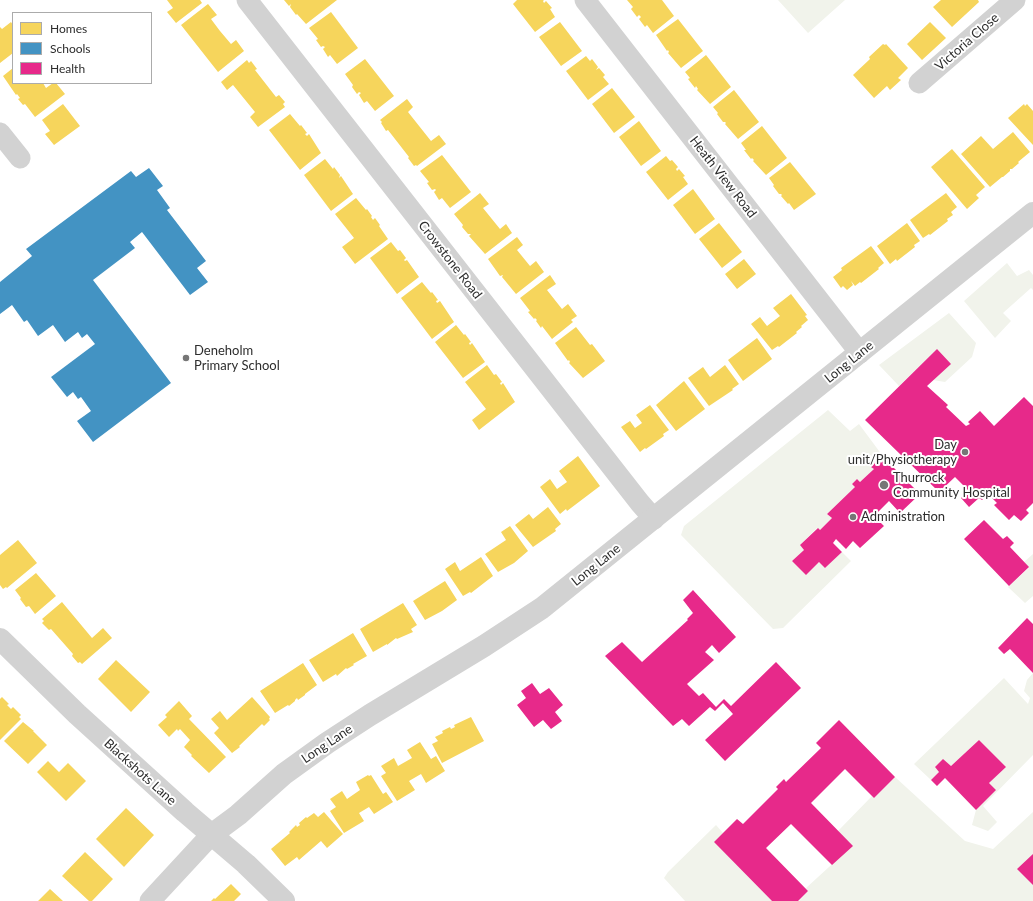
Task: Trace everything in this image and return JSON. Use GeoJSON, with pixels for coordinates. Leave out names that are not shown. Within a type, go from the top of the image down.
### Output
{"type":"FeatureCollection","features":[{"type":"Feature","properties":{"kind":"street","name":"Crowstone Road"},"geometry":{"type":"LineString","coordinates":[[248,0],[654,519]]}},
{"type":"Feature","properties":{"kind":"street","name":"Heath View Road"},"geometry":{"type":"LineString","coordinates":[[585,0],[860,353]]}},
{"type":"Feature","properties":{"kind":"street","name":"Victoria Close"},"geometry":{"type":"LineString","coordinates":[[919,83],[1015,0]]}},
{"type":"Feature","properties":{"kind":"street"},"geometry":{"type":"LineString","coordinates":[[0,133],[20,158]]}},
{"type":"Feature","properties":{"kind":"street","name":"Long Lane"},"geometry":{"type":"LineString","coordinates":[[150,901],[211,835],[238,815],[284,774],[327,743],[370,715],[484,646],[542,608],[1033,213]]}},
{"type":"Feature","properties":{"kind":"street","name":"Blackshots Lane"},"geometry":{"type":"LineString","coordinates":[[0,639],[77,714],[211,835],[246,864],[284,901]]}},
{"type":"Feature","properties":{"kind":"shaded area"},"geometry":{"type":"Polygon","coordinates":[[[778,0],[845,0],[808,33],[778,0]]]}},
{"type":"Feature","properties":{"kind":"shaded area"},"geometry":{"type":"Polygon","coordinates":[[[1007,263],[1017,276],[1029,270],[1033,275],[1033,290],[1031,288],[1003,313],[1011,321],[995,338],[964,301],[1007,263]]]}},
{"type":"Feature","properties":{"kind":"shaded area"},"geometry":{"type":"Polygon","coordinates":[[[949,313],[976,343],[972,357],[945,382],[933,380],[937,349],[899,386],[879,365],[949,313]]]}},
{"type":"Feature","properties":{"kind":"shaded area"},"geometry":{"type":"Polygon","coordinates":[[[828,410],[850,431],[859,424],[885,459],[881,463],[878,460],[871,466],[874,469],[860,482],[857,479],[852,484],[855,487],[827,514],[832,518],[820,530],[817,528],[800,545],[804,550],[792,561],[806,575],[819,562],[825,568],[842,552],[851,561],[783,628],[773,629],[681,535],[684,526],[828,410]]]}},
{"type":"Feature","properties":{"kind":"shaded area"},"geometry":{"type":"Polygon","coordinates":[[[1033,554],[1033,596],[1025,603],[1008,587],[1029,568],[1024,562],[1033,554]]]}},
{"type":"Feature","properties":{"kind":"shaded area"},"geometry":{"type":"Polygon","coordinates":[[[1033,673],[1033,755],[983,806],[997,822],[988,831],[972,825],[976,810],[995,790],[989,783],[1006,767],[979,740],[951,766],[943,760],[935,767],[939,772],[931,780],[914,764],[1004,678],[1028,704],[1030,698],[1024,691],[1027,680],[1033,673]]]}},
{"type":"Feature","properties":{"kind":"shaded area"},"geometry":{"type":"Polygon","coordinates":[[[895,777],[965,841],[993,849],[1033,812],[1033,901],[799,901],[808,891],[806,888],[852,846],[838,831],[872,796],[874,798],[895,777]]]}},
{"type":"Feature","properties":{"kind":"shaded area"},"geometry":{"type":"Polygon","coordinates":[[[716,825],[723,833],[714,842],[772,901],[685,901],[664,878],[668,872],[716,825]]]}},
{"type":"Feature","properties":{"kind":"building: Homes"},"geometry":{"type":"Polygon","coordinates":[[[167,0],[200,0],[202,3],[176,23],[167,12],[173,8],[167,0]]]}},
{"type":"Feature","properties":{"kind":"building: Homes"},"geometry":{"type":"Polygon","coordinates":[[[284,0],[337,0],[306,24],[290,7],[291,4],[289,6],[284,0]]]}},
{"type":"Feature","properties":{"kind":"building: Homes"},"geometry":{"type":"Polygon","coordinates":[[[517,0],[544,0],[544,3],[546,1],[552,8],[550,9],[555,17],[535,32],[513,4],[517,0]]]}},
{"type":"Feature","properties":{"kind":"building: Homes"},"geometry":{"type":"Polygon","coordinates":[[[627,0],[662,0],[674,16],[653,33],[647,25],[645,27],[639,19],[641,17],[639,15],[637,17],[631,9],[633,7],[627,0]]]}},
{"type":"Feature","properties":{"kind":"building: Homes"},"geometry":{"type":"Polygon","coordinates":[[[941,0],[978,0],[979,2],[952,27],[933,7],[941,0]]]}},
{"type":"Feature","properties":{"kind":"building: Homes"},"geometry":{"type":"Polygon","coordinates":[[[208,4],[217,15],[211,19],[220,31],[231,44],[236,40],[244,51],[218,72],[181,25],[208,4]]]}},
{"type":"Feature","properties":{"kind":"building: Homes"},"geometry":{"type":"Polygon","coordinates":[[[331,12],[358,48],[337,64],[330,55],[328,57],[323,49],[325,47],[321,47],[316,40],[318,39],[309,28],[331,12]]]}},
{"type":"Feature","properties":{"kind":"building: Homes"},"geometry":{"type":"Polygon","coordinates":[[[678,19],[703,51],[681,68],[668,53],[668,50],[667,51],[656,35],[678,19]]]}},
{"type":"Feature","properties":{"kind":"building: Homes"},"geometry":{"type":"Polygon","coordinates":[[[11,22],[12,24],[12,54],[0,63],[0,27],[2,29],[11,22]]]}},
{"type":"Feature","properties":{"kind":"building: Homes"},"geometry":{"type":"Polygon","coordinates":[[[560,22],[582,51],[561,66],[539,37],[560,22]]]}},
{"type":"Feature","properties":{"kind":"building: Homes"},"geometry":{"type":"Polygon","coordinates":[[[930,22],[946,38],[922,60],[907,44],[930,22]]]}},
{"type":"Feature","properties":{"kind":"building: Homes"},"geometry":{"type":"Polygon","coordinates":[[[883,44],[886,44],[908,68],[898,78],[901,80],[890,90],[887,86],[874,98],[853,75],[883,44]]]}},
{"type":"Feature","properties":{"kind":"building: Homes"},"geometry":{"type":"Polygon","coordinates":[[[706,55],[731,87],[710,104],[697,90],[698,89],[696,86],[695,88],[685,72],[706,55]]]}},
{"type":"Feature","properties":{"kind":"building: Homes"},"geometry":{"type":"Polygon","coordinates":[[[586,56],[590,61],[592,59],[598,67],[596,70],[599,68],[605,75],[603,77],[609,84],[588,100],[566,71],[586,56]]]}},
{"type":"Feature","properties":{"kind":"building: Homes"},"geometry":{"type":"Polygon","coordinates":[[[365,59],[394,96],[375,111],[367,101],[364,103],[359,95],[361,93],[359,92],[357,94],[352,87],[353,85],[345,74],[365,59]]]}},
{"type":"Feature","properties":{"kind":"building: Homes"},"geometry":{"type":"Polygon","coordinates":[[[247,60],[249,63],[251,61],[257,69],[255,70],[276,97],[279,95],[285,102],[283,104],[285,107],[258,127],[250,117],[255,112],[233,85],[227,90],[221,82],[247,60]]]}},
{"type":"Feature","properties":{"kind":"building: Homes"},"geometry":{"type":"Polygon","coordinates":[[[12,69],[12,84],[44,84],[46,88],[52,84],[57,84],[65,94],[35,117],[25,104],[23,105],[18,99],[20,98],[17,94],[16,95],[3,76],[12,69]]]}},
{"type":"Feature","properties":{"kind":"building: Homes"},"geometry":{"type":"Polygon","coordinates":[[[612,88],[635,117],[614,133],[592,104],[612,88]]]}},
{"type":"Feature","properties":{"kind":"building: Homes"},"geometry":{"type":"Polygon","coordinates":[[[734,90],[759,122],[738,139],[725,124],[726,123],[723,122],[713,107],[734,90]]]}},
{"type":"Feature","properties":{"kind":"building: Homes"},"geometry":{"type":"Polygon","coordinates":[[[407,99],[413,107],[408,112],[431,141],[439,135],[446,144],[417,166],[414,166],[408,158],[409,157],[388,130],[386,131],[380,120],[407,99]]]}},
{"type":"Feature","properties":{"kind":"building: Homes"},"geometry":{"type":"Polygon","coordinates":[[[63,104],[80,126],[54,145],[45,134],[50,131],[42,120],[63,104]]]}},
{"type":"Feature","properties":{"kind":"building: Homes"},"geometry":{"type":"Polygon","coordinates":[[[1024,104],[1025,106],[1027,104],[1033,111],[1033,145],[1008,118],[1024,104]]]}},
{"type":"Feature","properties":{"kind":"building: Homes"},"geometry":{"type":"Polygon","coordinates":[[[290,114],[307,133],[305,134],[307,136],[309,134],[321,153],[300,170],[269,130],[290,114]]]}},
{"type":"Feature","properties":{"kind":"building: Homes"},"geometry":{"type":"Polygon","coordinates":[[[639,121],[661,151],[641,166],[619,137],[639,121]]]}},
{"type":"Feature","properties":{"kind":"building: Homes"},"geometry":{"type":"Polygon","coordinates":[[[762,126],[787,158],[766,175],[753,161],[754,160],[752,158],[751,159],[741,143],[762,126]]]}},
{"type":"Feature","properties":{"kind":"building: Homes"},"geometry":{"type":"Polygon","coordinates":[[[1013,132],[1030,152],[990,187],[961,154],[981,136],[993,149],[1013,132]]]}},
{"type":"Feature","properties":{"kind":"building: Homes"},"geometry":{"type":"Polygon","coordinates":[[[952,149],[985,187],[976,195],[979,198],[967,209],[931,167],[952,149]]]}},
{"type":"Feature","properties":{"kind":"building: Homes"},"geometry":{"type":"Polygon","coordinates":[[[442,155],[471,192],[450,208],[442,198],[439,200],[434,192],[436,190],[432,190],[427,183],[429,182],[420,171],[442,155]]]}},
{"type":"Feature","properties":{"kind":"building: Homes"},"geometry":{"type":"Polygon","coordinates":[[[666,156],[678,167],[676,169],[677,171],[679,169],[685,176],[683,177],[688,184],[668,200],[646,172],[666,156]]]}},
{"type":"Feature","properties":{"kind":"building: Homes"},"geometry":{"type":"Polygon","coordinates":[[[325,159],[333,169],[334,167],[340,175],[339,178],[341,176],[353,194],[331,211],[304,175],[325,159]]]}},
{"type":"Feature","properties":{"kind":"building: Homes"},"geometry":{"type":"Polygon","coordinates":[[[790,162],[816,194],[794,210],[781,196],[782,195],[779,194],[769,178],[790,162]]]}},
{"type":"Feature","properties":{"kind":"building: Homes"},"geometry":{"type":"Polygon","coordinates":[[[693,189],[715,219],[695,234],[673,205],[693,189]]]}},
{"type":"Feature","properties":{"kind":"building: Homes"},"geometry":{"type":"Polygon","coordinates":[[[480,193],[489,204],[483,208],[500,229],[506,224],[512,233],[485,254],[469,236],[471,234],[468,234],[462,227],[463,225],[454,214],[480,193]]]}},
{"type":"Feature","properties":{"kind":"building: Homes"},"geometry":{"type":"Polygon","coordinates":[[[946,193],[957,207],[951,212],[953,215],[947,219],[948,221],[930,235],[929,234],[923,238],[910,220],[946,193]]]}},
{"type":"Feature","properties":{"kind":"building: Homes"},"geometry":{"type":"Polygon","coordinates":[[[356,198],[366,210],[367,209],[373,220],[375,218],[388,239],[355,264],[342,247],[354,238],[335,214],[356,198]]]}},
{"type":"Feature","properties":{"kind":"building: Homes"},"geometry":{"type":"Polygon","coordinates":[[[719,223],[742,252],[722,268],[699,239],[719,223]]]}},
{"type":"Feature","properties":{"kind":"building: Homes"},"geometry":{"type":"Polygon","coordinates":[[[907,223],[920,241],[914,245],[915,247],[897,261],[896,259],[890,264],[877,246],[907,223]]]}},
{"type":"Feature","properties":{"kind":"building: Homes"},"geometry":{"type":"Polygon","coordinates":[[[517,237],[523,245],[517,250],[530,266],[536,261],[544,272],[516,294],[502,277],[503,275],[500,276],[488,259],[517,237]]]}},
{"type":"Feature","properties":{"kind":"building: Homes"},"geometry":{"type":"Polygon","coordinates":[[[391,242],[398,251],[400,250],[406,258],[404,260],[407,260],[419,277],[397,294],[370,258],[391,242]]]}},
{"type":"Feature","properties":{"kind":"building: Homes"},"geometry":{"type":"Polygon","coordinates":[[[871,246],[884,263],[878,268],[879,269],[861,283],[860,282],[855,286],[851,281],[853,285],[847,290],[843,286],[841,288],[833,277],[842,270],[841,268],[871,246]]]}},
{"type":"Feature","properties":{"kind":"building: Homes"},"geometry":{"type":"Polygon","coordinates":[[[744,259],[756,274],[737,289],[725,274],[744,259]]]}},
{"type":"Feature","properties":{"kind":"building: Homes"},"geometry":{"type":"Polygon","coordinates":[[[550,275],[556,284],[547,290],[562,309],[568,304],[577,316],[571,320],[573,322],[552,339],[542,326],[541,328],[536,321],[537,320],[535,318],[534,319],[528,312],[530,311],[520,298],[550,275]]]}},
{"type":"Feature","properties":{"kind":"building: Homes"},"geometry":{"type":"Polygon","coordinates":[[[422,282],[438,300],[436,301],[437,303],[440,301],[454,322],[432,339],[401,298],[422,282]]]}},
{"type":"Feature","properties":{"kind":"building: Homes"},"geometry":{"type":"Polygon","coordinates":[[[791,294],[807,315],[805,316],[808,320],[801,326],[802,327],[796,332],[797,333],[779,347],[778,346],[772,350],[751,324],[760,317],[767,326],[780,316],[773,308],[791,294]]]}},
{"type":"Feature","properties":{"kind":"building: Homes"},"geometry":{"type":"Polygon","coordinates":[[[456,325],[464,335],[465,334],[471,342],[469,343],[470,345],[472,343],[485,362],[463,378],[435,342],[456,325]]]}},
{"type":"Feature","properties":{"kind":"building: Homes"},"geometry":{"type":"Polygon","coordinates":[[[576,327],[605,361],[583,378],[569,363],[569,360],[568,361],[555,343],[576,327]]]}},
{"type":"Feature","properties":{"kind":"building: Homes"},"geometry":{"type":"Polygon","coordinates":[[[757,338],[772,359],[743,381],[728,360],[757,338]]]}},
{"type":"Feature","properties":{"kind":"building: Homes"},"geometry":{"type":"Polygon","coordinates":[[[487,365],[494,375],[496,374],[502,382],[500,383],[501,385],[503,383],[515,402],[479,430],[472,420],[486,409],[465,382],[487,365]]]}},
{"type":"Feature","properties":{"kind":"building: Homes"},"geometry":{"type":"Polygon","coordinates":[[[725,365],[739,384],[732,389],[733,390],[709,406],[688,378],[703,367],[710,377],[725,365]]]}},
{"type":"Feature","properties":{"kind":"building: Homes"},"geometry":{"type":"Polygon","coordinates":[[[684,381],[705,409],[676,431],[656,405],[684,381]]]}},
{"type":"Feature","properties":{"kind":"building: Homes"},"geometry":{"type":"Polygon","coordinates":[[[650,405],[669,430],[663,434],[664,436],[640,452],[621,427],[630,421],[635,428],[642,423],[636,415],[650,405]]]}},
{"type":"Feature","properties":{"kind":"building: Homes"},"geometry":{"type":"Polygon","coordinates":[[[578,456],[600,486],[567,511],[566,509],[560,514],[540,487],[550,479],[557,489],[567,482],[559,471],[578,456]]]}},
{"type":"Feature","properties":{"kind":"building: Homes"},"geometry":{"type":"Polygon","coordinates":[[[548,507],[561,524],[555,529],[556,531],[533,547],[515,525],[529,514],[533,519],[548,507]]]}},
{"type":"Feature","properties":{"kind":"building: Homes"},"geometry":{"type":"Polygon","coordinates":[[[510,526],[528,551],[514,563],[498,572],[485,554],[506,540],[501,532],[510,526]]]}},
{"type":"Feature","properties":{"kind":"building: Homes"},"geometry":{"type":"Polygon","coordinates":[[[18,540],[37,563],[7,588],[6,587],[3,589],[0,585],[0,555],[18,540]]]}},
{"type":"Feature","properties":{"kind":"building: Homes"},"geometry":{"type":"Polygon","coordinates":[[[481,557],[493,576],[471,593],[470,592],[463,596],[445,569],[455,562],[460,571],[481,557]]]}},
{"type":"Feature","properties":{"kind":"building: Homes"},"geometry":{"type":"Polygon","coordinates":[[[36,573],[56,596],[35,614],[29,606],[26,607],[15,590],[36,573]]]}},
{"type":"Feature","properties":{"kind":"building: Homes"},"geometry":{"type":"Polygon","coordinates":[[[445,581],[457,600],[442,611],[425,620],[413,601],[445,581]]]}},
{"type":"Feature","properties":{"kind":"building: Homes"},"geometry":{"type":"Polygon","coordinates":[[[62,602],[92,638],[103,628],[112,638],[82,664],[80,662],[78,663],[72,656],[73,654],[51,629],[49,630],[42,623],[44,621],[42,619],[62,602]]]}},
{"type":"Feature","properties":{"kind":"building: Homes"},"geometry":{"type":"Polygon","coordinates":[[[403,603],[417,625],[411,629],[413,632],[397,639],[396,638],[387,645],[373,652],[360,629],[403,603]]]}},
{"type":"Feature","properties":{"kind":"building: Homes"},"geometry":{"type":"Polygon","coordinates":[[[353,633],[367,656],[347,669],[346,668],[337,676],[336,674],[323,682],[309,660],[353,633]]]}},
{"type":"Feature","properties":{"kind":"building: Homes"},"geometry":{"type":"Polygon","coordinates":[[[116,660],[150,692],[131,712],[98,679],[116,660]]]}},
{"type":"Feature","properties":{"kind":"building: Homes"},"geometry":{"type":"Polygon","coordinates":[[[303,663],[317,685],[298,700],[297,698],[289,706],[288,705],[275,713],[260,691],[303,663]]]}},
{"type":"Feature","properties":{"kind":"building: Homes"},"geometry":{"type":"Polygon","coordinates":[[[2,697],[9,704],[7,705],[11,709],[13,707],[21,715],[19,717],[21,719],[0,740],[0,699],[2,697]]]}},
{"type":"Feature","properties":{"kind":"building: Homes"},"geometry":{"type":"Polygon","coordinates":[[[252,697],[270,717],[270,720],[264,726],[262,724],[239,746],[240,747],[232,753],[214,733],[219,728],[211,719],[220,711],[227,720],[252,697]]]}},
{"type":"Feature","properties":{"kind":"building: Homes"},"geometry":{"type":"Polygon","coordinates":[[[179,701],[192,716],[189,719],[226,757],[209,773],[184,747],[190,740],[180,729],[178,731],[177,729],[169,737],[158,725],[167,717],[165,715],[179,701]]]}},
{"type":"Feature","properties":{"kind":"building: Homes"},"geometry":{"type":"Polygon","coordinates":[[[471,717],[484,741],[442,763],[432,744],[438,741],[435,737],[443,733],[442,731],[450,727],[451,729],[455,727],[454,725],[471,717]]]}},
{"type":"Feature","properties":{"kind":"building: Homes"},"geometry":{"type":"Polygon","coordinates":[[[23,722],[47,745],[28,764],[4,741],[23,722]]]}},
{"type":"Feature","properties":{"kind":"building: Homes"},"geometry":{"type":"Polygon","coordinates":[[[420,742],[431,759],[436,756],[445,771],[426,783],[421,774],[409,781],[415,790],[397,801],[381,776],[386,773],[381,766],[394,758],[398,766],[412,758],[407,750],[420,742]]]}},
{"type":"Feature","properties":{"kind":"building: Homes"},"geometry":{"type":"Polygon","coordinates":[[[48,761],[59,772],[68,763],[86,781],[66,801],[37,772],[48,761]]]}},
{"type":"Feature","properties":{"kind":"building: Homes"},"geometry":{"type":"Polygon","coordinates":[[[368,775],[371,775],[383,794],[386,792],[393,802],[374,814],[369,807],[359,813],[364,821],[344,833],[330,811],[336,807],[330,799],[342,791],[347,799],[360,790],[356,782],[368,775]]]}},
{"type":"Feature","properties":{"kind":"building: Homes"},"geometry":{"type":"Polygon","coordinates":[[[126,808],[154,835],[124,867],[96,839],[126,808]]]}},
{"type":"Feature","properties":{"kind":"building: Homes"},"geometry":{"type":"Polygon","coordinates":[[[324,812],[343,834],[327,848],[321,841],[299,860],[297,857],[285,866],[271,849],[290,833],[289,832],[296,825],[297,827],[300,825],[299,823],[306,817],[307,818],[314,813],[318,817],[324,812]]]}},
{"type":"Feature","properties":{"kind":"building: Homes"},"geometry":{"type":"Polygon","coordinates":[[[85,852],[113,879],[92,901],[89,901],[62,876],[85,852]]]}},
{"type":"Feature","properties":{"kind":"building: Homes"},"geometry":{"type":"Polygon","coordinates":[[[231,884],[241,894],[234,901],[211,901],[214,898],[215,899],[231,884]]]}},
{"type":"Feature","properties":{"kind":"building: Homes"},"geometry":{"type":"Polygon","coordinates":[[[50,889],[63,901],[38,901],[50,889]]]}},
{"type":"Feature","properties":{"kind":"building: Schools"},"geometry":{"type":"Polygon","coordinates":[[[149,168],[163,186],[157,190],[170,208],[167,210],[206,261],[197,268],[208,282],[190,295],[142,232],[130,242],[135,248],[93,280],[171,383],[93,442],[77,421],[91,411],[81,397],[78,399],[73,392],[67,397],[51,377],[95,344],[87,334],[82,338],[78,332],[65,342],[53,325],[38,336],[27,320],[24,322],[12,305],[0,314],[0,282],[32,256],[26,249],[131,171],[136,177],[149,168]]]}},
{"type":"Feature","properties":{"kind":"building: Health","name":"Day unit/Physiotherapy"},"geometry":{"type":"Polygon","coordinates":[[[937,349],[951,364],[927,386],[948,405],[946,407],[966,426],[970,424],[968,422],[980,411],[994,426],[1024,397],[1033,406],[1033,503],[1026,510],[1029,513],[1021,521],[1014,515],[1009,520],[994,505],[997,503],[988,494],[982,500],[979,498],[969,507],[961,498],[969,491],[955,477],[939,492],[865,420],[937,349]]]}},
{"type":"Feature","properties":{"kind":"building: Health","name":"Administration"},"geometry":{"type":"Polygon","coordinates":[[[885,459],[920,494],[900,513],[889,501],[874,516],[884,526],[860,548],[853,541],[846,549],[836,539],[833,543],[842,552],[825,568],[819,562],[806,575],[792,561],[804,550],[800,545],[818,528],[820,530],[832,518],[827,514],[855,487],[852,484],[857,479],[860,482],[874,469],[871,467],[878,460],[881,463],[885,459]]]}},
{"type":"Feature","properties":{"kind":"building: Health"},"geometry":{"type":"Polygon","coordinates":[[[984,520],[1003,539],[1007,536],[1014,543],[1010,547],[1029,567],[1009,586],[964,539],[984,520]]]}},
{"type":"Feature","properties":{"kind":"building: Health"},"geometry":{"type":"Polygon","coordinates":[[[693,590],[736,637],[719,653],[712,645],[705,652],[714,660],[687,684],[699,696],[703,693],[716,707],[724,699],[731,706],[776,662],[801,688],[725,761],[705,740],[733,714],[723,703],[715,711],[710,707],[689,726],[682,719],[673,726],[605,656],[622,642],[642,662],[688,620],[687,619],[693,613],[683,600],[693,590]]]}},
{"type":"Feature","properties":{"kind":"building: Health"},"geometry":{"type":"Polygon","coordinates":[[[1027,618],[1033,624],[1033,673],[1010,649],[1004,654],[998,648],[1027,618]]]}},
{"type":"Feature","properties":{"kind":"building: Health"},"geometry":{"type":"Polygon","coordinates":[[[532,683],[540,694],[549,688],[563,705],[555,712],[562,721],[551,729],[543,720],[534,727],[517,705],[526,698],[521,691],[532,683]]]}},
{"type":"Feature","properties":{"kind":"building: Health"},"geometry":{"type":"Polygon","coordinates":[[[839,720],[895,777],[874,798],[845,769],[811,803],[853,846],[832,865],[791,824],[766,848],[808,891],[798,901],[772,901],[714,842],[737,819],[743,824],[778,789],[776,787],[784,779],[786,782],[821,748],[816,743],[839,720]]]}},
{"type":"Feature","properties":{"kind":"building: Health"},"geometry":{"type":"Polygon","coordinates":[[[979,740],[1006,767],[989,783],[996,790],[976,810],[945,778],[937,786],[931,780],[939,772],[935,767],[943,759],[951,766],[979,740]]]}},
{"type":"Feature","properties":{"kind":"building: Health"},"geometry":{"type":"Polygon","coordinates":[[[1033,854],[1033,885],[1017,869],[1033,854]]]}},
{"type":"Feature","properties":{"kind":"place","name":"Deneholm Primary School"},"geometry":{"type":"Point","coordinates":[186,358]}},
{"type":"Feature","properties":{"kind":"place","name":"Day unit/Physiotherapy"},"geometry":{"type":"Point","coordinates":[965,452]}},
{"type":"Feature","properties":{"kind":"place","name":"Thurrock Community Hospital"},"geometry":{"type":"Point","coordinates":[884,485]}},
{"type":"Feature","properties":{"kind":"place","name":"Administration"},"geometry":{"type":"Point","coordinates":[853,517]}}]}
